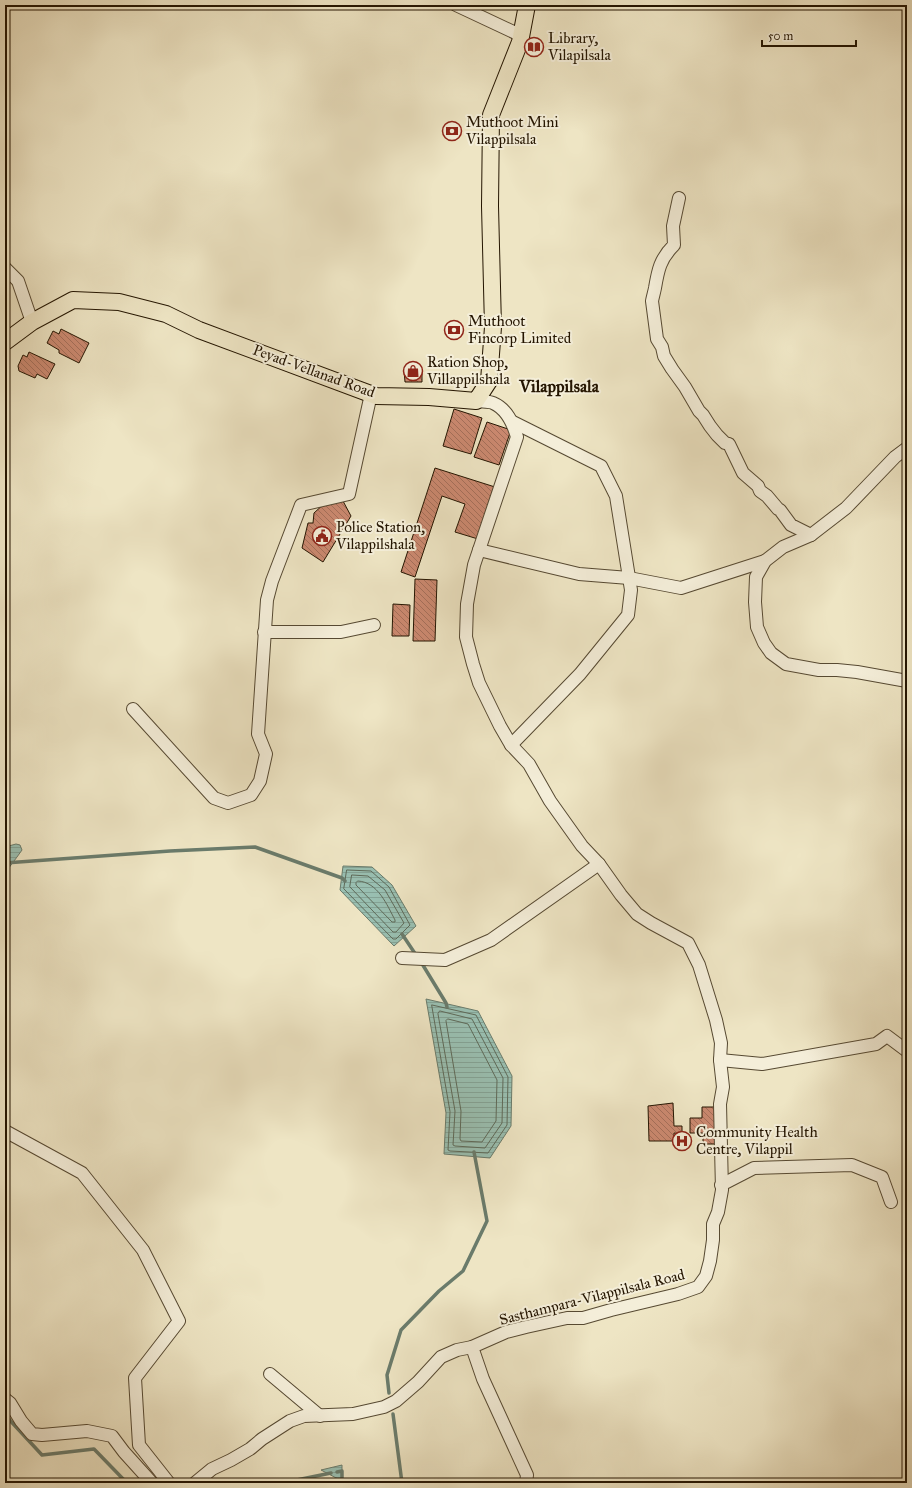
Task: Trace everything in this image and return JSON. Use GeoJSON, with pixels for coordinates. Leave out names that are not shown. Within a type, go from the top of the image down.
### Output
{"type":"FeatureCollection","features":[{"type":"Feature","properties":{"kind":"main road"},"geometry":{"type":"LineString","coordinates":[[476,401],[489,381],[493,327],[490,206],[491,115],[522,36],[527,5]]}},
{"type":"Feature","properties":{"kind":"main road","name":"Peyad-Vellanad Road"},"geometry":{"type":"LineString","coordinates":[[5,342],[32,322],[73,300],[119,302],[166,314],[199,330],[376,396],[429,397],[476,401]]}},
{"type":"Feature","properties":{"kind":"street"},"geometry":{"type":"LineString","coordinates":[[456,5],[522,36]]}},
{"type":"Feature","properties":{"kind":"street"},"geometry":{"type":"LineString","coordinates":[[679,198],[673,226],[674,245],[668,251],[658,267],[653,295],[657,339],[672,369],[685,387],[699,411],[713,430],[725,443],[729,444],[743,473],[780,510],[791,525],[811,535]]}},
{"type":"Feature","properties":{"kind":"street"},"geometry":{"type":"LineString","coordinates":[[5,268],[18,281],[32,322]]}},
{"type":"Feature","properties":{"kind":"street"},"geometry":{"type":"LineString","coordinates":[[133,709],[214,798],[228,803],[251,795],[260,781],[266,754],[258,734],[264,632],[267,600],[272,581],[301,504],[349,494],[371,394]]}},
{"type":"Feature","properties":{"kind":"street"},"geometry":{"type":"LineString","coordinates":[[476,401],[492,403],[502,409],[513,422],[601,466],[616,496],[631,590],[628,615],[580,674],[511,745]]}},
{"type":"Feature","properties":{"kind":"street","name":"Sasthampara-Vilappilsala Road"},"geometry":{"type":"LineString","coordinates":[[472,1347],[493,1337],[519,1329],[567,1318],[583,1318],[678,1294],[698,1287],[706,1276],[710,1261],[713,1240],[713,1224],[718,1212],[721,1185],[720,1104],[723,1087],[720,1060],[721,1043],[716,1020],[699,965],[688,943],[637,914],[621,895],[599,864],[582,846],[550,801],[529,764],[511,745],[500,726],[479,683],[466,637],[468,604],[474,565],[517,436],[513,422]]}},
{"type":"Feature","properties":{"kind":"street"},"geometry":{"type":"LineString","coordinates":[[907,448],[894,457],[846,508],[811,535],[783,547],[765,562],[756,577],[755,602],[758,628],[764,643],[771,653],[786,664],[820,670],[858,672],[907,681]]}},
{"type":"Feature","properties":{"kind":"street"},"geometry":{"type":"LineString","coordinates":[[479,550],[579,574],[629,578],[681,588],[765,562]]}},
{"type":"Feature","properties":{"kind":"street"},"geometry":{"type":"LineString","coordinates":[[264,632],[341,632],[374,625]]}},
{"type":"Feature","properties":{"kind":"street"},"geometry":{"type":"LineString","coordinates":[[402,958],[446,960],[491,940],[599,864]]}},
{"type":"Feature","properties":{"kind":"street"},"geometry":{"type":"LineString","coordinates":[[720,1060],[762,1064],[876,1044],[887,1036],[907,1051]]}},
{"type":"Feature","properties":{"kind":"street"},"geometry":{"type":"LineString","coordinates":[[5,1132],[82,1173],[143,1250],[179,1321],[135,1378],[139,1445],[169,1483]]}},
{"type":"Feature","properties":{"kind":"street"},"geometry":{"type":"LineString","coordinates":[[721,1185],[754,1168],[852,1165],[882,1177],[891,1202]]}},
{"type":"Feature","properties":{"kind":"street"},"geometry":{"type":"LineString","coordinates":[[196,1483],[212,1470],[244,1453],[262,1439],[290,1421],[304,1416],[353,1414],[384,1407],[396,1401],[418,1382],[441,1357],[457,1350],[472,1347],[484,1379],[527,1475],[526,1483]]}},
{"type":"Feature","properties":{"kind":"street"},"geometry":{"type":"LineString","coordinates":[[270,1374],[320,1416]]}},
{"type":"Feature","properties":{"kind":"street"},"geometry":{"type":"LineString","coordinates":[[5,1399],[10,1403],[21,1421],[32,1434],[42,1435],[87,1431],[112,1436],[124,1452],[152,1483]]}},
{"type":"Feature","properties":{"kind":"water"},"geometry":{"type":"Polygon","coordinates":[[[16,844],[20,845],[22,850],[5,873],[5,847],[16,844]]]}},
{"type":"Feature","properties":{"kind":"water"},"geometry":{"type":"Polygon","coordinates":[[[343,866],[372,867],[392,885],[416,926],[394,946],[340,890],[343,866]]]}},
{"type":"Feature","properties":{"kind":"water"},"geometry":{"type":"Polygon","coordinates":[[[426,999],[478,1011],[512,1076],[511,1126],[490,1158],[444,1154],[446,1113],[426,999]]]}},
{"type":"Feature","properties":{"kind":"water"},"geometry":{"type":"Polygon","coordinates":[[[342,1465],[342,1481],[321,1470],[342,1465]]]}},
{"type":"Feature","properties":{"kind":"building"},"geometry":{"type":"Polygon","coordinates":[[[61,329],[89,343],[79,363],[59,353],[59,350],[47,343],[53,331],[59,334],[61,329]]]}},
{"type":"Feature","properties":{"kind":"building"},"geometry":{"type":"Polygon","coordinates":[[[29,352],[55,364],[47,379],[37,374],[35,378],[19,371],[18,366],[23,355],[27,357],[29,352]]]}},
{"type":"Feature","properties":{"kind":"building"},"geometry":{"type":"Polygon","coordinates":[[[422,369],[422,382],[405,382],[404,370],[422,369]]]}},
{"type":"Feature","properties":{"kind":"building"},"geometry":{"type":"Polygon","coordinates":[[[454,409],[482,418],[471,454],[443,446],[454,409]]]}},
{"type":"Feature","properties":{"kind":"building"},"geometry":{"type":"Polygon","coordinates":[[[487,422],[511,430],[499,465],[474,457],[487,422]]]}},
{"type":"Feature","properties":{"kind":"building"},"geometry":{"type":"Polygon","coordinates":[[[435,468],[495,487],[478,539],[455,532],[465,504],[442,496],[415,577],[401,572],[435,468]]]}},
{"type":"Feature","properties":{"kind":"building","name":"Police Station, Vilappilshala"},"geometry":{"type":"Polygon","coordinates":[[[343,501],[351,516],[323,562],[302,548],[308,523],[313,523],[314,513],[325,503],[343,501]]]}},
{"type":"Feature","properties":{"kind":"building"},"geometry":{"type":"Polygon","coordinates":[[[415,579],[437,580],[435,641],[413,641],[415,579]]]}},
{"type":"Feature","properties":{"kind":"building"},"geometry":{"type":"Polygon","coordinates":[[[393,604],[410,605],[409,636],[392,636],[393,604]]]}},
{"type":"Feature","properties":{"kind":"building"},"geometry":{"type":"Polygon","coordinates":[[[673,1103],[674,1126],[682,1126],[682,1134],[674,1133],[674,1141],[649,1141],[648,1106],[673,1103]]]}},
{"type":"Feature","properties":{"kind":"building"},"geometry":{"type":"Polygon","coordinates":[[[702,1107],[718,1107],[718,1144],[703,1144],[703,1133],[690,1133],[690,1118],[702,1118],[702,1107]]]}},
{"type":"Feature","properties":{"kind":"waterway"},"geometry":{"type":"LineString","coordinates":[[5,863],[170,851],[255,847],[342,878],[345,881]]}},
{"type":"Feature","properties":{"kind":"waterway"},"geometry":{"type":"LineString","coordinates":[[402,934],[416,955]]}},
{"type":"Feature","properties":{"kind":"waterway"},"geometry":{"type":"LineString","coordinates":[[421,962],[447,1007]]}},
{"type":"Feature","properties":{"kind":"waterway"},"geometry":{"type":"LineString","coordinates":[[389,1393],[387,1375],[401,1330],[439,1291],[463,1271],[487,1221],[474,1152]]}},
{"type":"Feature","properties":{"kind":"waterway"},"geometry":{"type":"LineString","coordinates":[[393,1414],[402,1483]]}},
{"type":"Feature","properties":{"kind":"waterway"},"geometry":{"type":"LineString","coordinates":[[5,1415],[42,1455],[94,1449],[127,1483]]}},
{"type":"Feature","properties":{"kind":"waterway"},"geometry":{"type":"LineString","coordinates":[[337,1472],[342,1471],[342,1483]]}},
{"type":"Feature","properties":{"kind":"waterway"},"geometry":{"type":"LineString","coordinates":[[282,1483],[331,1473]]}},
{"type":"Feature","properties":{"kind":"place","name":"Library, Vilapilsala"},"geometry":{"type":"Point","coordinates":[534,47]}},
{"type":"Feature","properties":{"kind":"place","name":"Muthoot Mini Vilappilsala"},"geometry":{"type":"Point","coordinates":[452,131]}},
{"type":"Feature","properties":{"kind":"place","name":"Muthoot Fincorp Limited"},"geometry":{"type":"Point","coordinates":[454,330]}},
{"type":"Feature","properties":{"kind":"place","name":"Ration Shop, Villappilshala"},"geometry":{"type":"Point","coordinates":[413,371]}},
{"type":"Feature","properties":{"kind":"place","name":"Police Station, Vilappilshala"},"geometry":{"type":"Point","coordinates":[322,536]}},
{"type":"Feature","properties":{"kind":"place","name":"Community Health Centre, Vilappil"},"geometry":{"type":"Point","coordinates":[682,1141]}},
{"type":"Feature","properties":{"kind":"district","name":"Vilappilsala"},"geometry":{"type":"Point","coordinates":[559,386]}}]}
